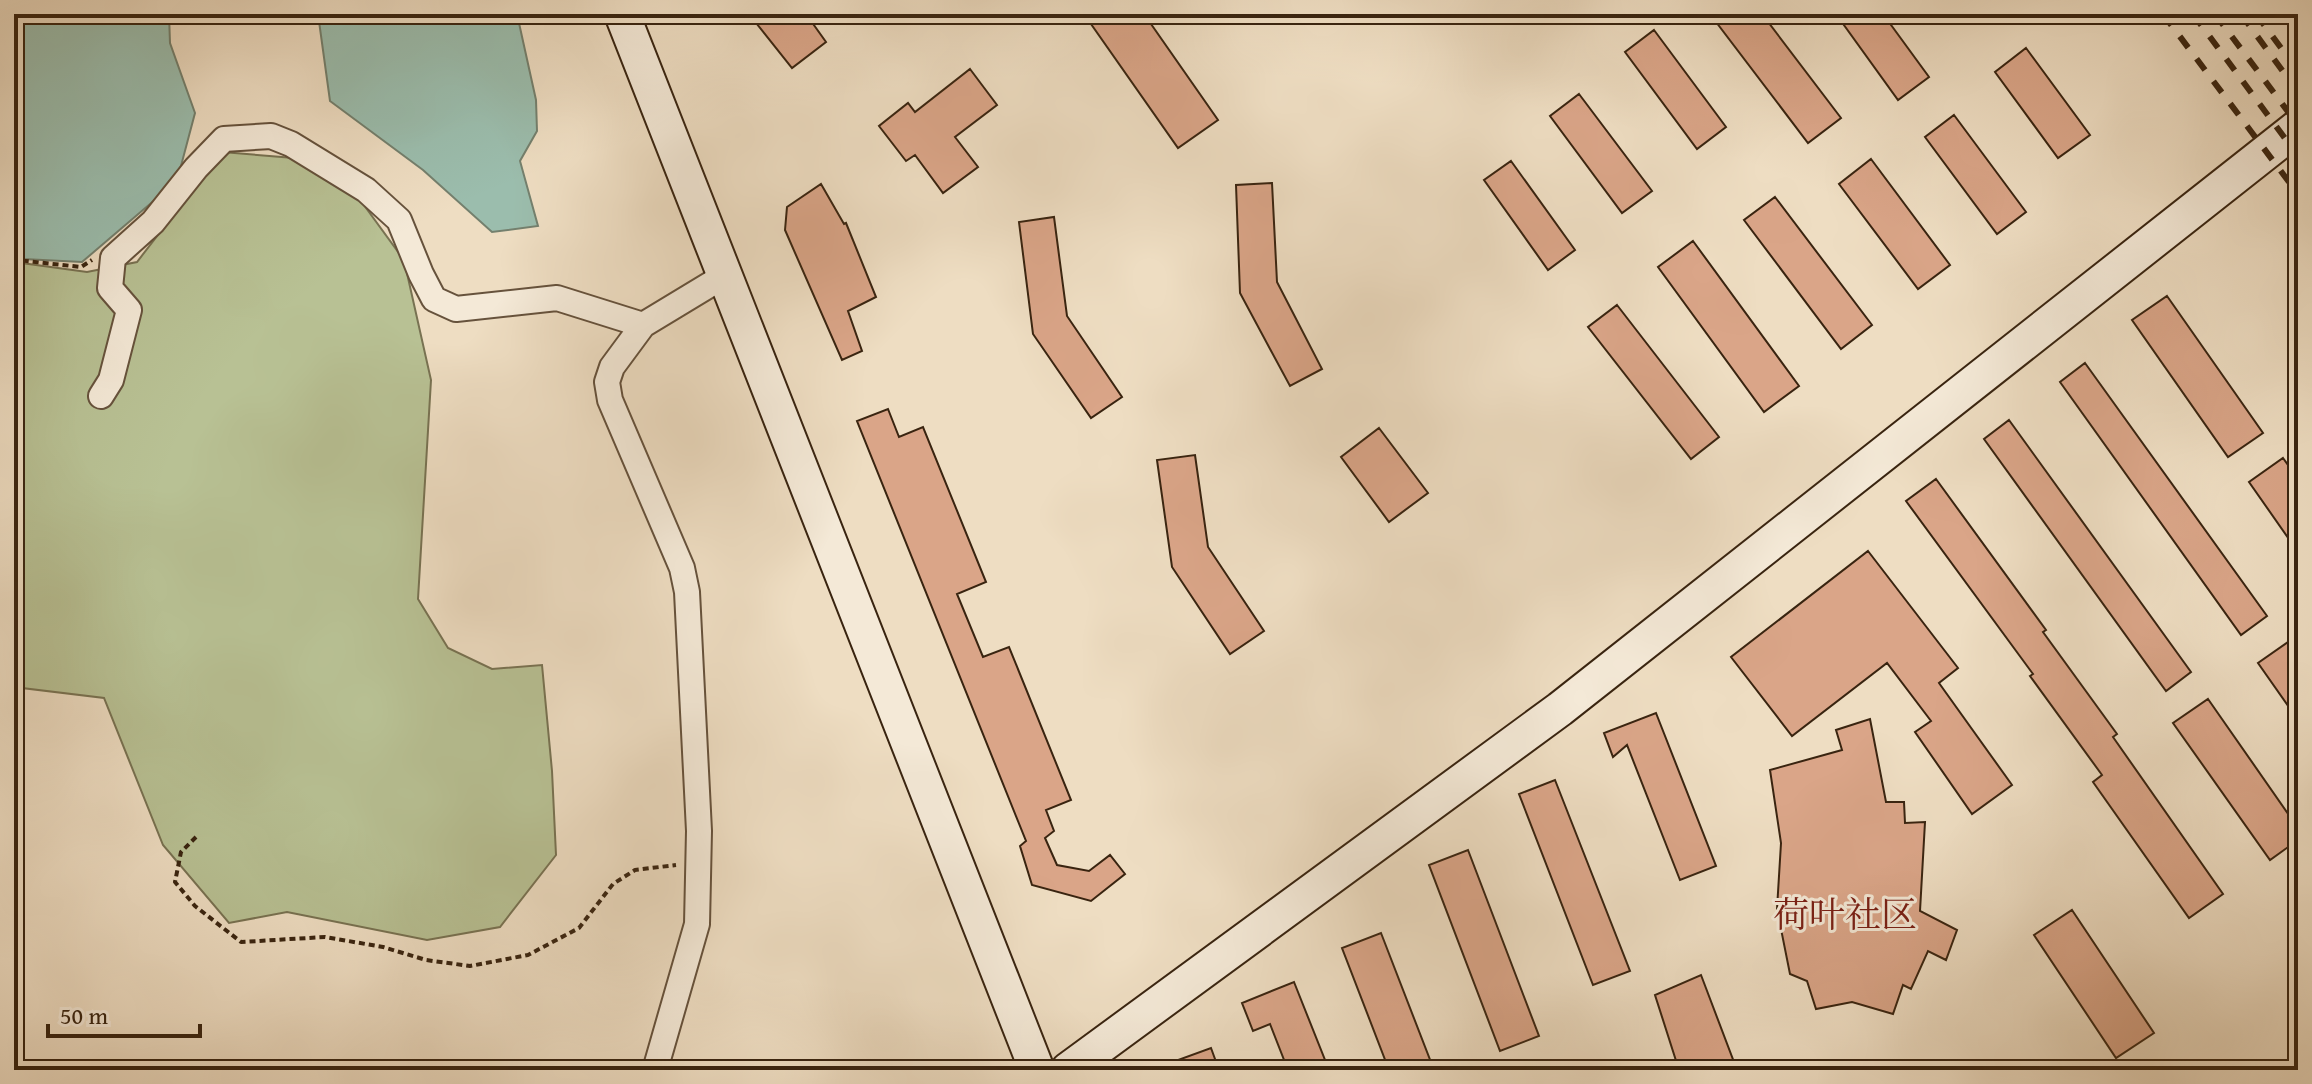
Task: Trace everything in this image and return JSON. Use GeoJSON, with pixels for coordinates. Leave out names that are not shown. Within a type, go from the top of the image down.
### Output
{"type":"FeatureCollection","features":[{"type":"Feature","properties":{"kind":"main road"},"geometry":{"type":"LineString","coordinates":[[622,14],[1037,1070]]}},
{"type":"Feature","properties":{"kind":"main road"},"geometry":{"type":"LineString","coordinates":[[1068,1070],[1560,709],[2298,127]]}},
{"type":"Feature","properties":{"kind":"street"},"geometry":{"type":"LineString","coordinates":[[101,396],[111,380],[129,310],[110,288],[113,258],[153,222],[196,168],[224,139],[271,136],[291,144],[366,190],[399,220],[434,299],[456,309],[557,298],[643,325]]}},
{"type":"Feature","properties":{"kind":"street"},"geometry":{"type":"LineString","coordinates":[[655,1070],[697,924],[699,831],[687,592],[682,568],[610,400],[607,382],[612,367],[643,325],[724,276]]}},
{"type":"Feature","properties":{"kind":"path"},"geometry":{"type":"LineString","coordinates":[[196,837],[181,852],[175,882],[195,906],[241,942],[325,937],[383,947],[426,960],[470,966],[528,955],[579,928],[613,884],[635,870],[698,862]]}},
{"type":"Feature","properties":{"kind":"shaded area"},"geometry":{"type":"Polygon","coordinates":[[[14,14],[169,14],[170,43],[195,113],[177,181],[82,262],[23,259],[14,250],[14,14]]]}},
{"type":"Feature","properties":{"kind":"shaded area"},"geometry":{"type":"Polygon","coordinates":[[[318,14],[517,14],[536,100],[537,131],[520,161],[538,226],[492,232],[423,170],[330,101],[318,14]]]}},
{"type":"Feature","properties":{"kind":"shaded area"},"geometry":{"type":"Polygon","coordinates":[[[222,152],[294,158],[350,186],[404,260],[431,380],[418,599],[448,648],[492,669],[542,665],[556,855],[500,927],[427,940],[287,912],[229,923],[163,845],[104,698],[14,687],[14,262],[87,272],[137,262],[222,152]]]}},
{"type":"Feature","properties":{"kind":"building"},"geometry":{"type":"Polygon","coordinates":[[[749,14],[806,14],[826,42],[792,68],[749,14]]]}},
{"type":"Feature","properties":{"kind":"building"},"geometry":{"type":"Polygon","coordinates":[[[1084,14],[1144,14],[1218,120],[1178,148],[1084,14]]]}},
{"type":"Feature","properties":{"kind":"building"},"geometry":{"type":"Polygon","coordinates":[[[1710,14],[1762,14],[1841,118],[1808,143],[1710,14]]]}},
{"type":"Feature","properties":{"kind":"building"},"geometry":{"type":"Polygon","coordinates":[[[1836,14],[1883,14],[1929,77],[1898,100],[1836,14]]]}},
{"type":"Feature","properties":{"kind":"building"},"geometry":{"type":"Polygon","coordinates":[[[1654,30],[1726,127],[1697,149],[1625,52],[1654,30]]]}},
{"type":"Feature","properties":{"kind":"building"},"geometry":{"type":"Polygon","coordinates":[[[2026,48],[2090,135],[2058,158],[1995,72],[2026,48]]]}},
{"type":"Feature","properties":{"kind":"building"},"geometry":{"type":"Polygon","coordinates":[[[970,69],[997,105],[955,137],[978,167],[943,193],[915,155],[906,161],[879,126],[908,103],[915,112],[970,69]]]}},
{"type":"Feature","properties":{"kind":"building"},"geometry":{"type":"Polygon","coordinates":[[[1579,94],[1652,191],[1622,213],[1550,116],[1579,94]]]}},
{"type":"Feature","properties":{"kind":"building"},"geometry":{"type":"Polygon","coordinates":[[[1954,115],[2026,212],[1997,234],[1925,137],[1954,115]]]}},
{"type":"Feature","properties":{"kind":"building"},"geometry":{"type":"Polygon","coordinates":[[[1871,159],[1950,265],[1918,289],[1839,184],[1871,159]]]}},
{"type":"Feature","properties":{"kind":"building"},"geometry":{"type":"Polygon","coordinates":[[[1511,161],[1575,250],[1548,270],[1484,180],[1511,161]]]}},
{"type":"Feature","properties":{"kind":"building"},"geometry":{"type":"Polygon","coordinates":[[[1272,183],[1277,282],[1322,369],[1290,386],[1240,293],[1236,185],[1272,183]]]}},
{"type":"Feature","properties":{"kind":"building"},"geometry":{"type":"Polygon","coordinates":[[[821,184],[846,223],[876,297],[848,311],[862,351],[842,360],[785,230],[787,207],[821,184]]]}},
{"type":"Feature","properties":{"kind":"building"},"geometry":{"type":"Polygon","coordinates":[[[1775,197],[1872,325],[1841,349],[1744,220],[1775,197]]]}},
{"type":"Feature","properties":{"kind":"building"},"geometry":{"type":"Polygon","coordinates":[[[1054,217],[1067,316],[1122,397],[1091,418],[1033,334],[1019,222],[1054,217]]]}},
{"type":"Feature","properties":{"kind":"building"},"geometry":{"type":"Polygon","coordinates":[[[1693,241],[1799,386],[1764,412],[1658,267],[1693,241]]]}},
{"type":"Feature","properties":{"kind":"building"},"geometry":{"type":"Polygon","coordinates":[[[2167,296],[2263,433],[2228,457],[2132,320],[2167,296]]]}},
{"type":"Feature","properties":{"kind":"building"},"geometry":{"type":"Polygon","coordinates":[[[1617,305],[1719,437],[1691,459],[1588,327],[1617,305]]]}},
{"type":"Feature","properties":{"kind":"building"},"geometry":{"type":"Polygon","coordinates":[[[2085,363],[2267,616],[2241,635],[2060,382],[2085,363]]]}},
{"type":"Feature","properties":{"kind":"building"},"geometry":{"type":"Polygon","coordinates":[[[888,409],[899,437],[923,427],[986,582],[957,594],[983,657],[1009,647],[1071,800],[1046,810],[1054,831],[1045,838],[1057,865],[1089,871],[1110,855],[1125,874],[1091,901],[1032,885],[1020,846],[1026,841],[857,421],[888,409]]]}},
{"type":"Feature","properties":{"kind":"building"},"geometry":{"type":"Polygon","coordinates":[[[2009,420],[2191,672],[2166,691],[1984,439],[2009,420]]]}},
{"type":"Feature","properties":{"kind":"building"},"geometry":{"type":"Polygon","coordinates":[[[1379,428],[1428,493],[1389,522],[1341,457],[1379,428]]]}},
{"type":"Feature","properties":{"kind":"building"},"geometry":{"type":"Polygon","coordinates":[[[1195,455],[1208,547],[1264,631],[1230,654],[1172,567],[1157,460],[1195,455]]]}},
{"type":"Feature","properties":{"kind":"building"},"geometry":{"type":"Polygon","coordinates":[[[2283,458],[2298,479],[2298,552],[2249,482],[2283,458]]]}},
{"type":"Feature","properties":{"kind":"building"},"geometry":{"type":"Polygon","coordinates":[[[1936,479],[2046,630],[2043,632],[2117,734],[2113,737],[2223,894],[2189,918],[2093,782],[2102,775],[2030,676],[2033,674],[1906,501],[1936,479]]]}},
{"type":"Feature","properties":{"kind":"building"},"geometry":{"type":"Polygon","coordinates":[[[1868,551],[1958,668],[1939,683],[2012,785],[1972,814],[1915,732],[1931,721],[1887,663],[1792,736],[1731,657],[1868,551]]]}},
{"type":"Feature","properties":{"kind":"building"},"geometry":{"type":"Polygon","coordinates":[[[2298,635],[2298,720],[2258,663],[2298,635]]]}},
{"type":"Feature","properties":{"kind":"building"},"geometry":{"type":"Polygon","coordinates":[[[2208,699],[2298,828],[2298,840],[2270,860],[2173,723],[2208,699]]]}},
{"type":"Feature","properties":{"kind":"building"},"geometry":{"type":"Polygon","coordinates":[[[1656,713],[1716,866],[1680,880],[1627,745],[1613,757],[1604,733],[1656,713]]]}},
{"type":"Feature","properties":{"kind":"building"},"geometry":{"type":"Polygon","coordinates":[[[1870,719],[1886,802],[1904,802],[1905,823],[1925,822],[1920,911],[1957,930],[1946,960],[1928,951],[1911,989],[1903,985],[1893,1014],[1852,1002],[1816,1009],[1807,981],[1790,974],[1777,909],[1781,843],[1770,770],[1842,750],[1836,730],[1870,719]]]}},
{"type":"Feature","properties":{"kind":"building"},"geometry":{"type":"Polygon","coordinates":[[[1555,780],[1630,971],[1593,985],[1519,794],[1555,780]]]}},
{"type":"Feature","properties":{"kind":"building"},"geometry":{"type":"Polygon","coordinates":[[[1468,850],[1539,1036],[1500,1051],[1429,865],[1468,850]]]}},
{"type":"Feature","properties":{"kind":"building"},"geometry":{"type":"Polygon","coordinates":[[[2072,910],[2154,1033],[2116,1058],[2034,935],[2072,910]]]}},
{"type":"Feature","properties":{"kind":"building"},"geometry":{"type":"Polygon","coordinates":[[[1381,933],[1434,1070],[1389,1070],[1342,948],[1381,933]]]}},
{"type":"Feature","properties":{"kind":"building"},"geometry":{"type":"Polygon","coordinates":[[[1701,975],[1737,1070],[1679,1070],[1655,995],[1701,975]]]}},
{"type":"Feature","properties":{"kind":"building"},"geometry":{"type":"Polygon","coordinates":[[[1294,982],[1329,1070],[1288,1070],[1270,1024],[1253,1031],[1242,1003],[1294,982]]]}},
{"type":"Feature","properties":{"kind":"building"},"geometry":{"type":"Polygon","coordinates":[[[1211,1048],[1219,1070],[1156,1068],[1211,1048]]]}},
{"type":"Feature","properties":{"kind":"railway"},"geometry":{"type":"LineString","coordinates":[[2163,14],[2298,194]]}},
{"type":"Feature","properties":{"kind":"railway"},"geometry":{"type":"LineString","coordinates":[[2193,14],[2298,156]]}},
{"type":"Feature","properties":{"kind":"railway"},"geometry":{"type":"LineString","coordinates":[[2215,14],[2298,125]]}},
{"type":"Feature","properties":{"kind":"railway"},"geometry":{"type":"LineString","coordinates":[[2241,14],[2298,92]]}},
{"type":"Feature","properties":{"kind":"railway"},"geometry":{"type":"LineString","coordinates":[[2256,14],[2298,71]]}},
{"type":"Feature","properties":{"kind":"district","name":"荷叶社区"},"geometry":{"type":"Point","coordinates":[1845,914]}}]}
